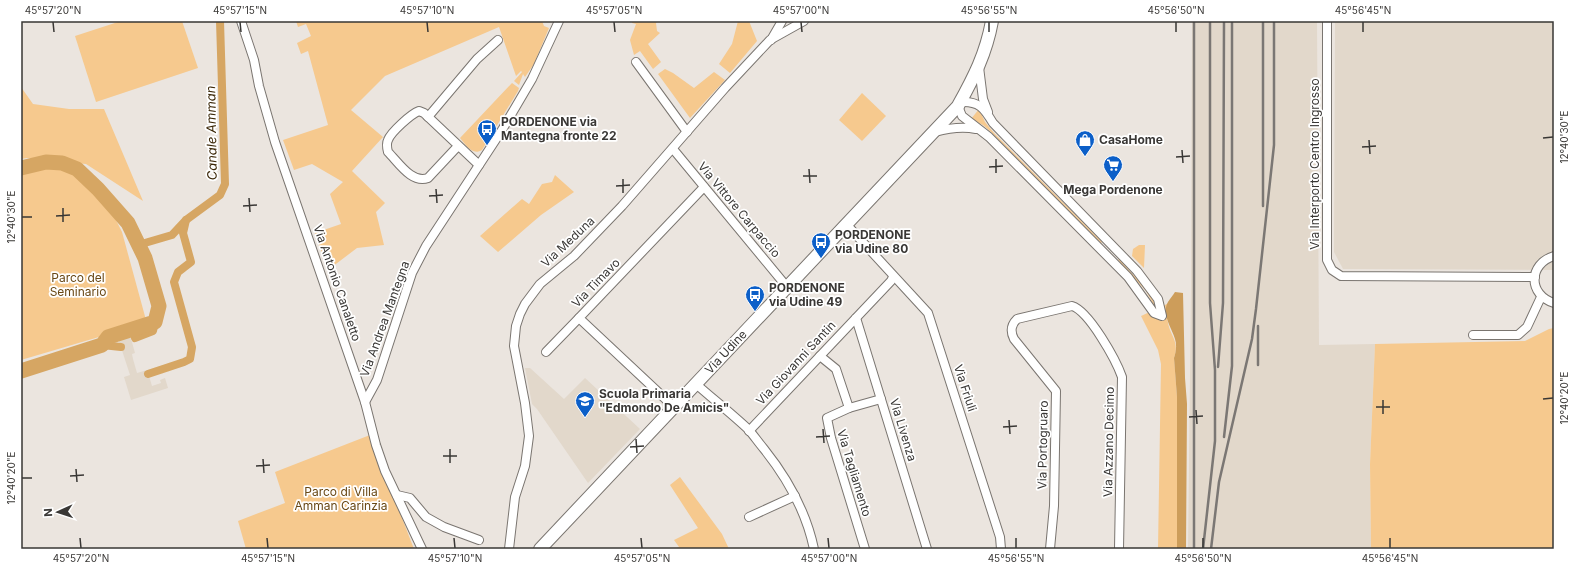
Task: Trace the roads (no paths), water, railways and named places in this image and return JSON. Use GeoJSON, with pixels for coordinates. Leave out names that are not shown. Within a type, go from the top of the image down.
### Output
{"type":"FeatureCollection","features":[{"type":"Feature","properties":{"kind":"main road","name":"Via Udine"},"geometry":{"type":"LineString","coordinates":[[540,549],[847,225],[959,104],[979,67],[989,38],[992,21]]}},
{"type":"Feature","properties":{"kind":"street","name":"Via Antonio Canaletto"},"geometry":{"type":"LineString","coordinates":[[241,21],[254,60],[259,86],[275,142],[365,402],[376,445],[422,549]]}},
{"type":"Feature","properties":{"kind":"street","name":"Via Andrea Mantegna"},"geometry":{"type":"LineString","coordinates":[[365,402],[377,380],[412,273],[426,246],[479,165],[532,79],[559,21]]}},
{"type":"Feature","properties":{"kind":"street"},"geometry":{"type":"LineString","coordinates":[[770,40],[782,21]]}},
{"type":"Feature","properties":{"kind":"street","name":"Via Meduna"},"geometry":{"type":"LineString","coordinates":[[509,549],[515,497],[525,466],[529,436],[525,403],[514,346],[516,326],[520,314],[540,284],[574,256],[622,206],[725,88],[770,40],[804,21]]}},
{"type":"Feature","properties":{"kind":"street","name":"Via Interporto Centro Ingrosso"},"geometry":{"type":"LineString","coordinates":[[1327,21],[1327,260],[1332,270],[1341,276],[1535,277]]}},
{"type":"Feature","properties":{"kind":"street"},"geometry":{"type":"LineString","coordinates":[[428,117],[477,59],[498,40]]}},
{"type":"Feature","properties":{"kind":"street"},"geometry":{"type":"LineString","coordinates":[[636,62],[687,132]]}},
{"type":"Feature","properties":{"kind":"street"},"geometry":{"type":"LineString","coordinates":[[979,67],[983,99],[989,117]]}},
{"type":"Feature","properties":{"kind":"street"},"geometry":{"type":"LineString","coordinates":[[969,101],[976,104],[984,108],[989,117],[993,123],[1137,271],[1158,299],[1162,316],[1154,313],[1128,277],[1102,250],[982,131],[962,116],[959,104],[969,101]]}},
{"type":"Feature","properties":{"kind":"street"},"geometry":{"type":"LineString","coordinates":[[458,146],[428,178],[418,179],[413,177],[388,152],[387,147],[388,138],[411,114],[419,111],[428,117],[479,165]]}},
{"type":"Feature","properties":{"kind":"street"},"geometry":{"type":"LineString","coordinates":[[934,132],[947,128],[961,127],[982,131]]}},
{"type":"Feature","properties":{"kind":"street","name":"Via Vittore Carpaccio"},"geometry":{"type":"LineString","coordinates":[[673,149],[787,287]]}},
{"type":"Feature","properties":{"kind":"street","name":"Via Timavo"},"geometry":{"type":"LineString","coordinates":[[674,407],[579,318],[704,187]]}},
{"type":"Feature","properties":{"kind":"street","name":"Via Friuli"},"geometry":{"type":"LineString","coordinates":[[847,225],[891,272],[893,277],[898,279],[928,313],[1000,537],[1001,549]]}},
{"type":"Feature","properties":{"kind":"street"},"geometry":{"type":"LineString","coordinates":[[1102,250],[1110,242]]}},
{"type":"Feature","properties":{"kind":"street"},"geometry":{"type":"LineString","coordinates":[[1554,256],[1542,262],[1537,268],[1534,283],[1537,291],[1542,297],[1554,303]]}},
{"type":"Feature","properties":{"kind":"street","name":"Via Giovanni Santin"},"geometry":{"type":"LineString","coordinates":[[749,431],[891,281],[893,277]]}},
{"type":"Feature","properties":{"kind":"street"},"geometry":{"type":"LineString","coordinates":[[1473,335],[1518,335],[1527,327],[1542,297]]}},
{"type":"Feature","properties":{"kind":"street","name":"Via Portogruaro"},"geometry":{"type":"LineString","coordinates":[[1050,549],[1054,506],[1056,391],[1014,339],[1011,329],[1017,319],[1072,306]]}},
{"type":"Feature","properties":{"kind":"street","name":"Via Azzano Decimo"},"geometry":{"type":"LineString","coordinates":[[1072,306],[1081,310],[1101,337],[1117,363],[1122,377],[1119,549]]}},
{"type":"Feature","properties":{"kind":"street"},"geometry":{"type":"LineString","coordinates":[[546,352],[579,318]]}},
{"type":"Feature","properties":{"kind":"street","name":"Via Livenza"},"geometry":{"type":"LineString","coordinates":[[856,318],[927,549]]}},
{"type":"Feature","properties":{"kind":"street"},"geometry":{"type":"LineString","coordinates":[[820,356],[836,369],[849,408],[881,399]]}},
{"type":"Feature","properties":{"kind":"street"},"geometry":{"type":"LineString","coordinates":[[696,384],[749,431],[773,461],[795,496],[811,532],[814,549]]}},
{"type":"Feature","properties":{"kind":"street","name":"Via Tagliamento"},"geometry":{"type":"LineString","coordinates":[[849,408],[827,418],[831,438],[865,549]]}},
{"type":"Feature","properties":{"kind":"street"},"geometry":{"type":"LineString","coordinates":[[397,495],[410,498],[426,517],[444,527],[479,540]]}},
{"type":"Feature","properties":{"kind":"street"},"geometry":{"type":"LineString","coordinates":[[749,517],[795,496]]}},
{"type":"Feature","properties":{"kind":"waterway","name":"Canale Amman"},"geometry":{"type":"LineString","coordinates":[[138,245],[172,235],[186,220],[220,195],[225,184],[220,21]]}},
{"type":"Feature","properties":{"kind":"waterway"},"geometry":{"type":"LineString","coordinates":[[21,168],[46,162],[62,163],[77,169],[98,189],[128,223],[145,258],[159,306],[155,322],[108,337],[102,345],[21,371]]}},
{"type":"Feature","properties":{"kind":"waterway"},"geometry":{"type":"LineString","coordinates":[[148,374],[190,359],[192,347],[174,282],[178,272],[191,262],[183,233],[186,220]]}},
{"type":"Feature","properties":{"kind":"waterway"},"geometry":{"type":"LineString","coordinates":[[135,338],[153,331],[155,322]]}},
{"type":"Feature","properties":{"kind":"waterway"},"geometry":{"type":"LineString","coordinates":[[102,345],[121,347]]}},
{"type":"Feature","properties":{"kind":"railway"},"geometry":{"type":"LineString","coordinates":[[1194,21],[1194,549]]}},
{"type":"Feature","properties":{"kind":"railway"},"geometry":{"type":"LineString","coordinates":[[1203,549],[1215,441],[1215,370],[1210,303],[1210,21]]}},
{"type":"Feature","properties":{"kind":"railway"},"geometry":{"type":"LineString","coordinates":[[1218,367],[1223,303],[1224,21]]}},
{"type":"Feature","properties":{"kind":"railway"},"geometry":{"type":"LineString","coordinates":[[1224,437],[1232,366],[1232,21]]}},
{"type":"Feature","properties":{"kind":"railway"},"geometry":{"type":"LineString","coordinates":[[1263,21],[1263,206]]}},
{"type":"Feature","properties":{"kind":"railway"},"geometry":{"type":"LineString","coordinates":[[1211,549],[1219,482],[1252,339],[1256,309],[1274,145],[1274,21]]}},
{"type":"Feature","properties":{"kind":"railway"},"geometry":{"type":"LineString","coordinates":[[1258,326],[1258,365]]}},
{"type":"Feature","properties":{"kind":"place","name":"PORDENONE via Mantegna fronte 22"},"geometry":{"type":"Point","coordinates":[487,146]}},
{"type":"Feature","properties":{"kind":"place","name":"CasaHome"},"geometry":{"type":"Point","coordinates":[1085,157]}},
{"type":"Feature","properties":{"kind":"place","name":"Mega Pordenone"},"geometry":{"type":"Point","coordinates":[1113,182]}},
{"type":"Feature","properties":{"kind":"place","name":"PORDENONE via Udine 80"},"geometry":{"type":"Point","coordinates":[821,259]}},
{"type":"Feature","properties":{"kind":"place","name":"PORDENONE via Udine 49"},"geometry":{"type":"Point","coordinates":[755,312]}},
{"type":"Feature","properties":{"kind":"place","name":"Scuola Primaria \"Edmondo De Amicis\""},"geometry":{"type":"Point","coordinates":[585,418]}},
{"type":"Feature","properties":{"kind":"park label","name":"Parco del Seminario"},"geometry":{"type":"Point","coordinates":[78,285]}},
{"type":"Feature","properties":{"kind":"park label","name":"Parco di Villa Amman Carinzia"},"geometry":{"type":"Point","coordinates":[341,499]}}]}
